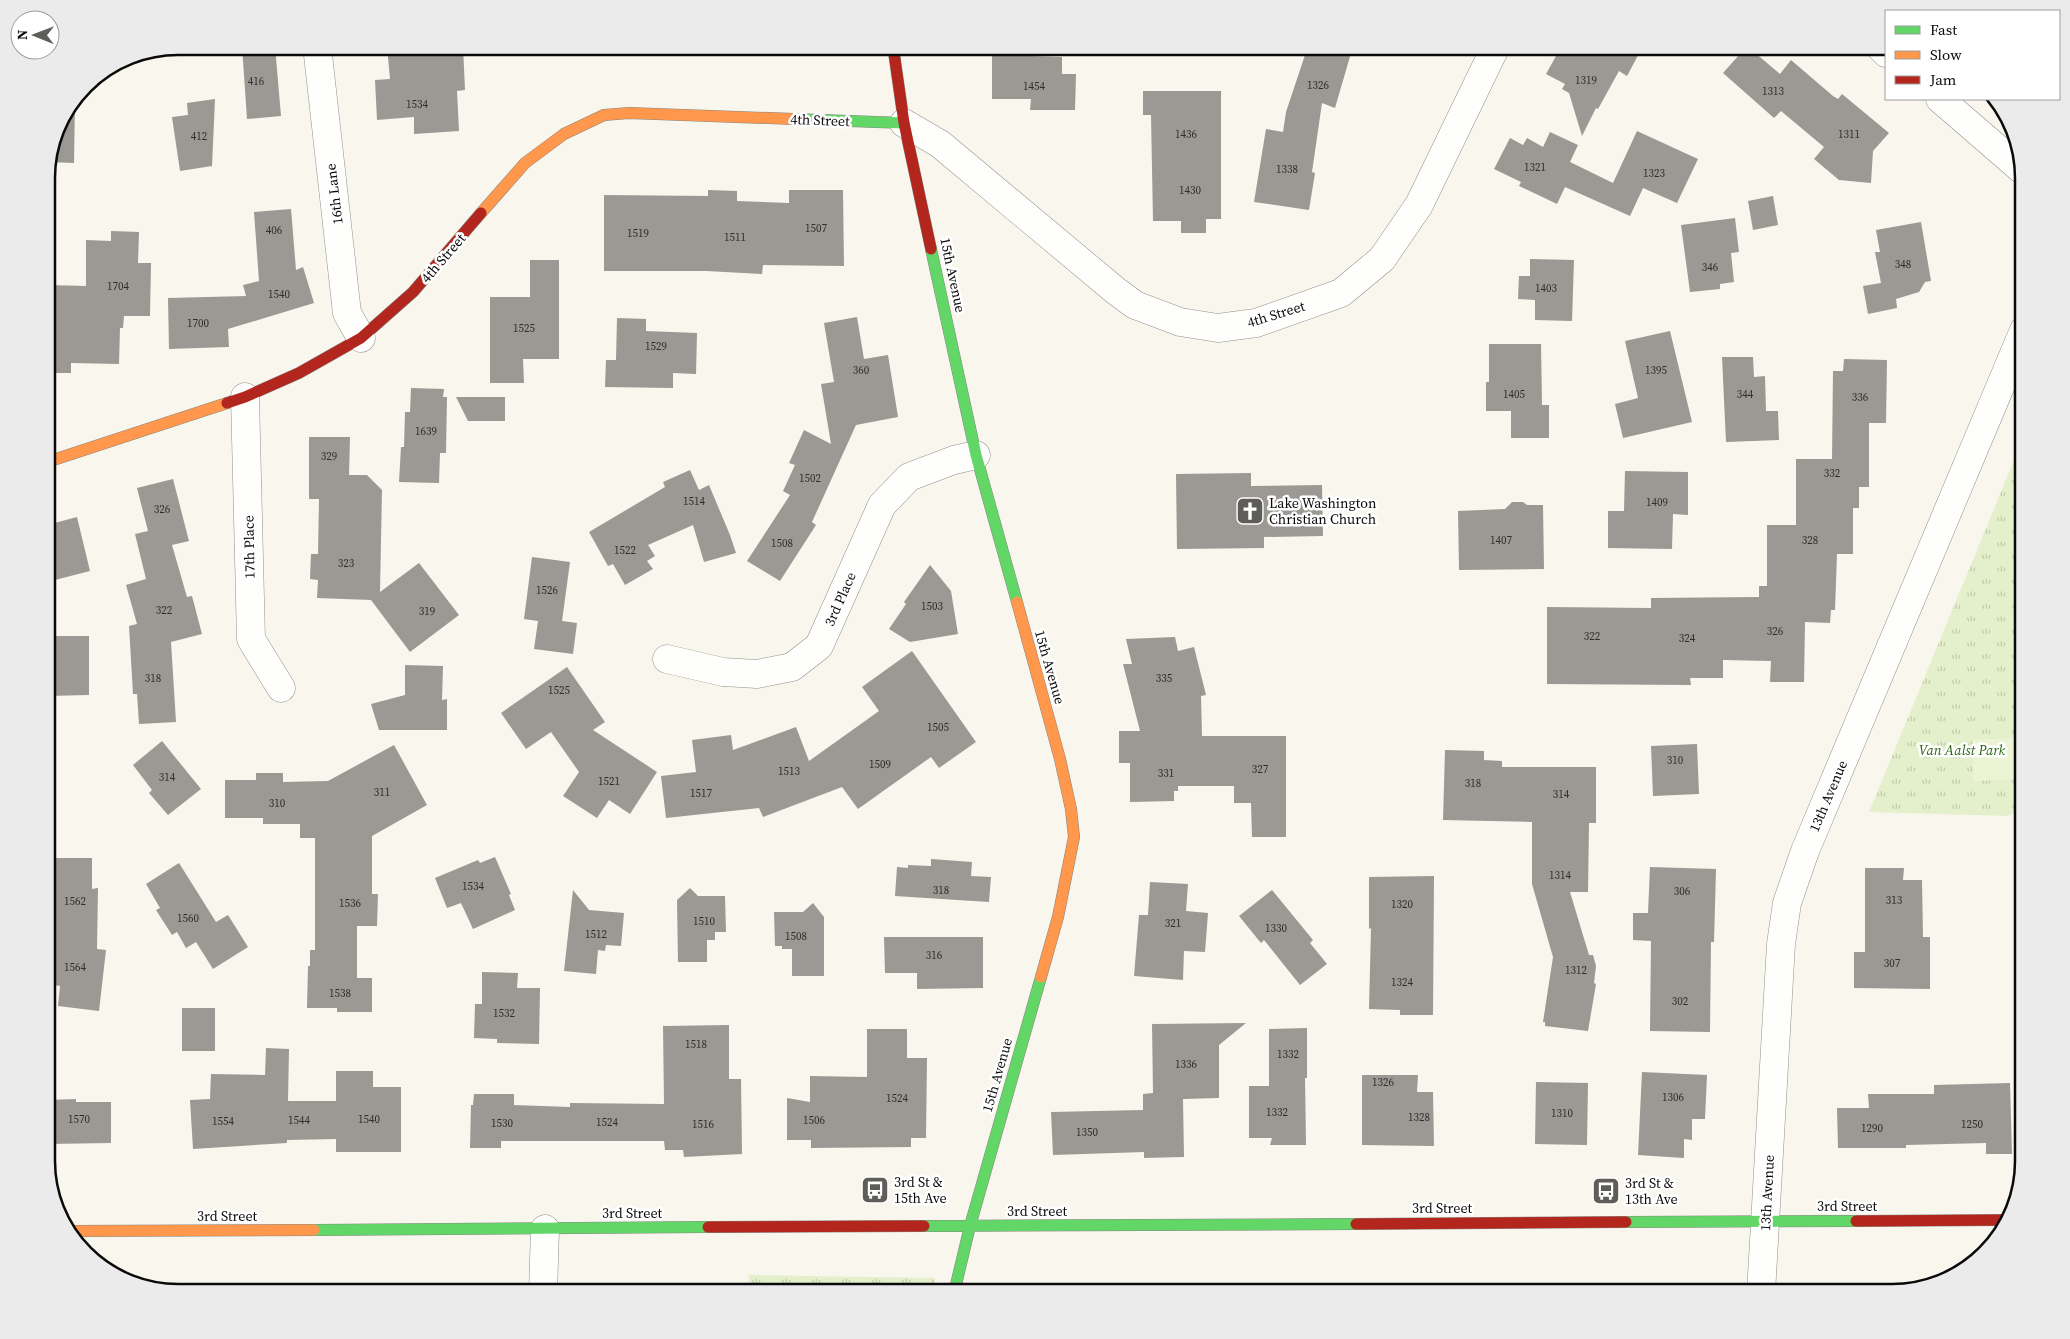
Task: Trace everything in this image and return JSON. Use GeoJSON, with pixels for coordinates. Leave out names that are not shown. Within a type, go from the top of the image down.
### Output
{"type":"FeatureCollection","features":[{"type":"Feature","properties":{"kind":"street","name":"16th Lane"},"geometry":{"type":"LineString","coordinates":[[318,55],[348,313],[360,338]]}},
{"type":"Feature","properties":{"kind":"street","name":"15th Avenue"},"geometry":{"type":"LineString","coordinates":[[894,55],[904,123],[976,455],[1060,759],[1071,809],[1074,837],[1058,916],[970,1226],[956,1284]]}},
{"type":"Feature","properties":{"kind":"street","name":"4th Street"},"geometry":{"type":"LineString","coordinates":[[55,459],[245,397],[299,373],[360,338],[413,292],[525,164],[564,134],[604,115],[629,113],[904,123],[940,144],[1135,305],[1180,322],[1218,328],[1256,323],[1341,293],[1382,259],[1418,205],[1492,55]]}},
{"type":"Feature","properties":{"kind":"street"},"geometry":{"type":"LineString","coordinates":[[1941,100],[2014,163]]}},
{"type":"Feature","properties":{"kind":"street","name":"13th Avenue"},"geometry":{"type":"LineString","coordinates":[[1762,1284],[1781,944],[1787,903],[1805,851],[2015,351]]}},
{"type":"Feature","properties":{"kind":"street","name":"17th Place"},"geometry":{"type":"LineString","coordinates":[[245,397],[251,639],[281,688]]}},
{"type":"Feature","properties":{"kind":"street","name":"3rd Place"},"geometry":{"type":"LineString","coordinates":[[667,659],[723,672],[757,674],[792,667],[819,646],[882,505],[909,477],[954,460],[976,455]]}},
{"type":"Feature","properties":{"kind":"street","name":"3rd Street"},"geometry":{"type":"LineString","coordinates":[[77,1231],[1999,1220]]}},
{"type":"Feature","properties":{"kind":"street"},"geometry":{"type":"LineString","coordinates":[[543,1284],[545,1229]]}},
{"type":"Feature","properties":{"kind":"green space","name":"Van Aalst Park"},"geometry":{"type":"Polygon","coordinates":[[[2015,458],[2015,812],[2008,816],[1869,812],[2015,458]]]}},
{"type":"Feature","properties":{"kind":"green space"},"geometry":{"type":"Polygon","coordinates":[[[2015,738],[2015,779],[1973,781],[1974,740],[2015,738]]]}},
{"type":"Feature","properties":{"kind":"green space"},"geometry":{"type":"Polygon","coordinates":[[[749,1275],[935,1278],[935,1284],[748,1284],[749,1275]]]}},
{"type":"Feature","properties":{"kind":"building"},"geometry":{"type":"Polygon","coordinates":[[[243,55],[276,55],[281,116],[247,119],[243,55]]]}},
{"type":"Feature","properties":{"kind":"building"},"geometry":{"type":"Polygon","coordinates":[[[388,55],[463,55],[465,90],[457,91],[459,131],[414,134],[414,117],[377,120],[375,80],[390,79],[388,55]]]}},
{"type":"Feature","properties":{"kind":"building"},"geometry":{"type":"Polygon","coordinates":[[[992,55],[1062,57],[1062,74],[1076,74],[1075,110],[1030,110],[1031,99],[992,99],[992,55]]]}},
{"type":"Feature","properties":{"kind":"building"},"geometry":{"type":"Polygon","coordinates":[[[1305,55],[1350,55],[1335,108],[1322,103],[1312,172],[1315,173],[1309,210],[1254,202],[1266,129],[1283,132],[1286,112],[1305,55]]]}},
{"type":"Feature","properties":{"kind":"building"},"geometry":{"type":"Polygon","coordinates":[[[1638,55],[1627,76],[1619,71],[1598,109],[1596,108],[1582,136],[1569,93],[1562,89],[1565,84],[1546,74],[1556,56],[1638,55]]]}},
{"type":"Feature","properties":{"kind":"building"},"geometry":{"type":"Polygon","coordinates":[[[1739,55],[1758,55],[1780,74],[1791,60],[1833,96],[1838,99],[1842,94],[1889,133],[1873,151],[1871,183],[1839,180],[1814,159],[1824,147],[1781,111],[1774,118],[1723,73],[1739,55]]]}},
{"type":"Feature","properties":{"kind":"building"},"geometry":{"type":"Polygon","coordinates":[[[1143,91],[1221,91],[1221,219],[1206,219],[1206,233],[1181,233],[1181,221],[1153,221],[1151,115],[1143,115],[1143,91]]]}},
{"type":"Feature","properties":{"kind":"building"},"geometry":{"type":"Polygon","coordinates":[[[215,99],[212,166],[180,171],[172,117],[188,115],[187,103],[215,99]]]}},
{"type":"Feature","properties":{"kind":"building"},"geometry":{"type":"Polygon","coordinates":[[[75,110],[74,163],[56,162],[59,146],[75,110]]]}},
{"type":"Feature","properties":{"kind":"building"},"geometry":{"type":"Polygon","coordinates":[[[1637,131],[1698,159],[1677,203],[1643,188],[1630,216],[1565,187],[1557,204],[1519,186],[1521,182],[1494,169],[1510,138],[1523,145],[1527,138],[1543,147],[1550,132],[1578,145],[1570,162],[1613,183],[1637,131]]]}},
{"type":"Feature","properties":{"kind":"building"},"geometry":{"type":"Polygon","coordinates":[[[708,190],[737,191],[737,201],[789,203],[789,190],[843,190],[844,266],[763,265],[762,274],[706,271],[604,271],[604,195],[708,196],[708,190]]]}},
{"type":"Feature","properties":{"kind":"building"},"geometry":{"type":"Polygon","coordinates":[[[1773,196],[1778,225],[1753,230],[1748,201],[1773,196]]]}},
{"type":"Feature","properties":{"kind":"building"},"geometry":{"type":"Polygon","coordinates":[[[291,209],[296,270],[303,267],[314,303],[228,329],[229,347],[169,349],[168,298],[246,296],[243,285],[259,281],[254,212],[291,209]]]}},
{"type":"Feature","properties":{"kind":"building"},"geometry":{"type":"Polygon","coordinates":[[[1735,218],[1739,252],[1731,253],[1734,282],[1720,284],[1720,289],[1690,292],[1681,225],[1735,218]]]}},
{"type":"Feature","properties":{"kind":"building"},"geometry":{"type":"Polygon","coordinates":[[[1921,222],[1931,281],[1925,282],[1919,292],[1896,299],[1897,308],[1868,314],[1863,286],[1881,283],[1875,252],[1880,252],[1876,230],[1921,222]]]}},
{"type":"Feature","properties":{"kind":"building"},"geometry":{"type":"Polygon","coordinates":[[[111,231],[139,232],[138,263],[151,263],[150,316],[124,316],[123,328],[120,328],[119,364],[71,363],[71,373],[55,373],[55,285],[86,286],[86,240],[111,241],[111,231]]]}},
{"type":"Feature","properties":{"kind":"building"},"geometry":{"type":"Polygon","coordinates":[[[1530,259],[1574,260],[1572,321],[1535,320],[1535,300],[1518,299],[1519,276],[1530,276],[1530,259]]]}},
{"type":"Feature","properties":{"kind":"building"},"geometry":{"type":"Polygon","coordinates":[[[530,260],[559,260],[559,359],[523,359],[524,383],[490,383],[490,297],[530,297],[530,260]]]}},
{"type":"Feature","properties":{"kind":"building"},"geometry":{"type":"Polygon","coordinates":[[[857,317],[864,359],[888,355],[898,417],[856,425],[812,522],[816,525],[780,581],[747,561],[790,495],[783,491],[795,465],[789,463],[804,430],[831,444],[821,384],[834,382],[824,323],[857,317]]]}},
{"type":"Feature","properties":{"kind":"building"},"geometry":{"type":"Polygon","coordinates":[[[617,318],[646,319],[646,331],[697,333],[696,374],[673,373],[673,388],[605,387],[606,360],[616,360],[617,318]]]}},
{"type":"Feature","properties":{"kind":"building"},"geometry":{"type":"Polygon","coordinates":[[[1670,331],[1692,422],[1623,438],[1615,404],[1638,398],[1625,341],[1670,331]]]}},
{"type":"Feature","properties":{"kind":"building"},"geometry":{"type":"Polygon","coordinates":[[[1489,344],[1541,344],[1542,405],[1549,405],[1549,438],[1511,438],[1511,411],[1486,411],[1486,382],[1489,382],[1489,344]]]}},
{"type":"Feature","properties":{"kind":"building"},"geometry":{"type":"Polygon","coordinates":[[[1722,357],[1753,357],[1754,377],[1765,376],[1766,411],[1778,411],[1779,440],[1726,442],[1722,357]]]}},
{"type":"Feature","properties":{"kind":"building"},"geometry":{"type":"Polygon","coordinates":[[[1844,359],[1887,360],[1886,423],[1869,423],[1869,487],[1859,487],[1859,508],[1853,508],[1853,554],[1837,554],[1835,610],[1831,610],[1830,623],[1805,622],[1804,682],[1770,682],[1771,661],[1723,660],[1723,678],[1690,678],[1691,685],[1547,684],[1547,607],[1651,608],[1651,598],[1759,597],[1759,586],[1767,586],[1767,525],[1796,525],[1796,459],[1832,459],[1833,371],[1843,371],[1844,359]]]}},
{"type":"Feature","properties":{"kind":"building"},"geometry":{"type":"Polygon","coordinates":[[[411,388],[444,389],[443,397],[447,397],[446,453],[440,453],[439,483],[399,482],[401,447],[404,447],[405,412],[410,412],[411,388]]]}},
{"type":"Feature","properties":{"kind":"building"},"geometry":{"type":"Polygon","coordinates":[[[456,397],[505,397],[505,421],[468,421],[456,397]]]}},
{"type":"Feature","properties":{"kind":"building"},"geometry":{"type":"Polygon","coordinates":[[[309,437],[350,437],[349,475],[367,475],[382,490],[380,592],[419,563],[459,615],[410,652],[371,600],[317,598],[318,580],[310,579],[311,554],[318,554],[319,499],[309,499],[309,437]]]}},
{"type":"Feature","properties":{"kind":"building"},"geometry":{"type":"Polygon","coordinates":[[[690,470],[699,490],[709,485],[736,553],[704,562],[693,525],[648,545],[655,556],[647,561],[653,569],[625,585],[613,564],[608,566],[589,532],[665,487],[663,482],[690,470]]]}},
{"type":"Feature","properties":{"kind":"building"},"geometry":{"type":"Polygon","coordinates":[[[1625,471],[1688,472],[1688,515],[1673,514],[1672,549],[1608,548],[1608,511],[1624,511],[1625,471]]]}},
{"type":"Feature","properties":{"kind":"building","name":"Lake Washington Christian Church"},"geometry":{"type":"Polygon","coordinates":[[[1251,473],[1251,486],[1322,485],[1323,536],[1264,537],[1264,548],[1177,549],[1176,474],[1251,473]]]}},
{"type":"Feature","properties":{"kind":"building"},"geometry":{"type":"Polygon","coordinates":[[[173,479],[189,541],[172,545],[187,597],[192,596],[202,634],[171,642],[176,722],[139,724],[137,694],[133,694],[129,626],[137,624],[126,585],[146,579],[135,534],[148,531],[137,488],[173,479]]]}},
{"type":"Feature","properties":{"kind":"building"},"geometry":{"type":"Polygon","coordinates":[[[1512,502],[1523,502],[1527,505],[1543,505],[1544,569],[1459,570],[1458,511],[1505,509],[1512,502]]]}},
{"type":"Feature","properties":{"kind":"building"},"geometry":{"type":"Polygon","coordinates":[[[77,517],[90,571],[55,580],[55,523],[77,517]]]}},
{"type":"Feature","properties":{"kind":"building"},"geometry":{"type":"Polygon","coordinates":[[[532,557],[570,562],[562,621],[577,623],[573,654],[534,649],[538,621],[524,619],[532,557]]]}},
{"type":"Feature","properties":{"kind":"building"},"geometry":{"type":"Polygon","coordinates":[[[930,565],[951,591],[958,634],[910,642],[889,629],[906,604],[904,602],[930,565]]]}},
{"type":"Feature","properties":{"kind":"building"},"geometry":{"type":"Polygon","coordinates":[[[55,636],[89,636],[89,695],[55,696],[55,636]]]}},
{"type":"Feature","properties":{"kind":"building"},"geometry":{"type":"Polygon","coordinates":[[[1175,637],[1178,651],[1194,647],[1206,695],[1201,696],[1202,736],[1286,736],[1286,837],[1252,837],[1251,803],[1234,803],[1234,786],[1178,786],[1178,791],[1174,791],[1174,801],[1130,802],[1130,763],[1119,763],[1119,731],[1140,731],[1123,664],[1132,664],[1126,639],[1175,637]]]}},
{"type":"Feature","properties":{"kind":"building"},"geometry":{"type":"Polygon","coordinates":[[[912,651],[976,742],[939,768],[931,757],[858,809],[842,787],[763,817],[759,808],[666,818],[661,776],[696,772],[692,740],[731,735],[733,750],[796,727],[809,761],[879,711],[862,687],[912,651]]]}},
{"type":"Feature","properties":{"kind":"building"},"geometry":{"type":"Polygon","coordinates":[[[405,665],[443,666],[442,700],[447,699],[447,730],[379,730],[371,704],[405,695],[405,665]]]}},
{"type":"Feature","properties":{"kind":"building"},"geometry":{"type":"Polygon","coordinates":[[[567,667],[605,722],[593,730],[657,772],[630,814],[609,800],[597,818],[563,796],[579,772],[551,732],[526,749],[501,713],[567,667]]]}},
{"type":"Feature","properties":{"kind":"building"},"geometry":{"type":"Polygon","coordinates":[[[162,741],[201,789],[168,815],[149,793],[152,790],[133,765],[162,741]]]}},
{"type":"Feature","properties":{"kind":"building"},"geometry":{"type":"Polygon","coordinates":[[[1697,744],[1699,794],[1653,796],[1651,746],[1697,744]]]}},
{"type":"Feature","properties":{"kind":"building"},"geometry":{"type":"Polygon","coordinates":[[[394,745],[427,805],[372,836],[372,894],[378,894],[377,926],[357,926],[357,978],[372,978],[372,1012],[337,1012],[337,1008],[307,1008],[310,950],[315,950],[315,838],[300,838],[300,824],[263,824],[263,818],[225,818],[225,780],[256,780],[256,773],[283,773],[283,782],[328,781],[394,745]]]}},
{"type":"Feature","properties":{"kind":"building"},"geometry":{"type":"Polygon","coordinates":[[[1445,750],[1484,751],[1484,760],[1502,761],[1502,767],[1596,767],[1596,823],[1589,823],[1588,892],[1570,892],[1589,955],[1593,955],[1596,966],[1594,983],[1596,984],[1588,1031],[1545,1026],[1545,1022],[1543,1022],[1553,957],[1532,884],[1532,822],[1443,820],[1445,750]]]}},
{"type":"Feature","properties":{"kind":"building"},"geometry":{"type":"Polygon","coordinates":[[[495,857],[511,894],[509,895],[515,910],[473,929],[461,903],[447,908],[435,878],[478,860],[480,863],[495,857]]]}},
{"type":"Feature","properties":{"kind":"building"},"geometry":{"type":"Polygon","coordinates":[[[55,858],[92,858],[92,889],[98,888],[97,949],[106,950],[99,1011],[58,1006],[60,986],[55,985],[55,858]]]}},
{"type":"Feature","properties":{"kind":"building"},"geometry":{"type":"Polygon","coordinates":[[[931,859],[972,862],[971,876],[991,877],[989,902],[895,896],[897,867],[908,868],[908,865],[931,866],[931,859]]]}},
{"type":"Feature","properties":{"kind":"building"},"geometry":{"type":"Polygon","coordinates":[[[179,863],[216,922],[228,915],[248,947],[213,969],[196,942],[186,948],[177,932],[172,935],[156,910],[160,908],[146,884],[179,863]]]}},
{"type":"Feature","properties":{"kind":"building"},"geometry":{"type":"Polygon","coordinates":[[[1650,867],[1716,869],[1714,942],[1711,942],[1710,1032],[1650,1031],[1651,941],[1633,940],[1633,913],[1648,913],[1650,867]]]}},
{"type":"Feature","properties":{"kind":"building"},"geometry":{"type":"Polygon","coordinates":[[[1865,868],[1904,868],[1903,880],[1922,880],[1923,937],[1930,937],[1930,989],[1854,988],[1854,952],[1865,952],[1865,868]]]}},
{"type":"Feature","properties":{"kind":"building"},"geometry":{"type":"Polygon","coordinates":[[[1434,876],[1433,1015],[1400,1015],[1400,1010],[1369,1009],[1371,928],[1369,929],[1369,877],[1434,876]]]}},
{"type":"Feature","properties":{"kind":"building"},"geometry":{"type":"Polygon","coordinates":[[[1150,882],[1188,884],[1186,911],[1208,913],[1205,952],[1184,951],[1183,980],[1134,976],[1139,915],[1148,915],[1150,882]]]}},
{"type":"Feature","properties":{"kind":"building"},"geometry":{"type":"Polygon","coordinates":[[[690,888],[698,896],[725,896],[726,932],[715,932],[715,940],[707,940],[707,962],[678,962],[677,900],[690,888]]]}},
{"type":"Feature","properties":{"kind":"building"},"geometry":{"type":"Polygon","coordinates":[[[573,890],[589,910],[624,913],[621,946],[606,945],[605,951],[598,950],[596,974],[564,971],[573,890]]]}},
{"type":"Feature","properties":{"kind":"building"},"geometry":{"type":"Polygon","coordinates":[[[1272,890],[1313,940],[1310,943],[1327,964],[1300,985],[1264,940],[1261,943],[1239,916],[1272,890]]]}},
{"type":"Feature","properties":{"kind":"building"},"geometry":{"type":"Polygon","coordinates":[[[813,903],[824,917],[824,976],[792,976],[792,949],[782,949],[782,946],[775,946],[774,912],[803,912],[813,903]]]}},
{"type":"Feature","properties":{"kind":"building"},"geometry":{"type":"Polygon","coordinates":[[[884,937],[983,937],[983,988],[917,989],[917,973],[885,973],[884,937]]]}},
{"type":"Feature","properties":{"kind":"building"},"geometry":{"type":"Polygon","coordinates":[[[482,972],[518,973],[517,988],[540,988],[539,1044],[497,1043],[497,1039],[474,1038],[475,1004],[482,1004],[482,972]]]}},
{"type":"Feature","properties":{"kind":"building"},"geometry":{"type":"Polygon","coordinates":[[[182,1008],[215,1008],[215,1051],[182,1051],[182,1008]]]}},
{"type":"Feature","properties":{"kind":"building"},"geometry":{"type":"Polygon","coordinates":[[[1246,1023],[1219,1045],[1219,1098],[1183,1099],[1184,1157],[1144,1158],[1144,1152],[1053,1155],[1051,1112],[1143,1110],[1143,1094],[1153,1093],[1152,1024],[1246,1023]]]}},
{"type":"Feature","properties":{"kind":"building"},"geometry":{"type":"Polygon","coordinates":[[[729,1025],[729,1079],[741,1079],[742,1154],[684,1157],[683,1150],[665,1150],[664,1141],[501,1141],[501,1148],[470,1148],[471,1105],[473,1105],[474,1094],[514,1094],[514,1105],[570,1107],[570,1103],[664,1104],[663,1026],[729,1025]]]}},
{"type":"Feature","properties":{"kind":"building"},"geometry":{"type":"Polygon","coordinates":[[[1307,1028],[1307,1078],[1305,1078],[1306,1145],[1270,1145],[1272,1138],[1249,1138],[1249,1086],[1269,1086],[1269,1029],[1307,1028]]]}},
{"type":"Feature","properties":{"kind":"building"},"geometry":{"type":"Polygon","coordinates":[[[867,1029],[907,1029],[907,1058],[927,1058],[926,1138],[911,1138],[911,1147],[811,1148],[811,1140],[787,1140],[787,1098],[810,1102],[810,1076],[867,1077],[867,1029]]]}},
{"type":"Feature","properties":{"kind":"building"},"geometry":{"type":"Polygon","coordinates":[[[266,1048],[289,1049],[288,1101],[336,1101],[336,1071],[373,1071],[373,1087],[401,1087],[401,1152],[336,1152],[336,1139],[287,1140],[287,1143],[193,1149],[190,1100],[210,1099],[211,1074],[265,1075],[266,1048]]]}},
{"type":"Feature","properties":{"kind":"building"},"geometry":{"type":"Polygon","coordinates":[[[1642,1072],[1707,1075],[1705,1119],[1692,1119],[1692,1140],[1684,1139],[1684,1158],[1638,1155],[1642,1072]]]}},
{"type":"Feature","properties":{"kind":"building"},"geometry":{"type":"Polygon","coordinates":[[[1362,1075],[1418,1075],[1417,1092],[1433,1092],[1434,1146],[1362,1145],[1362,1075]]]}},
{"type":"Feature","properties":{"kind":"building"},"geometry":{"type":"Polygon","coordinates":[[[1536,1082],[1588,1083],[1587,1145],[1535,1144],[1536,1082]]]}},
{"type":"Feature","properties":{"kind":"building"},"geometry":{"type":"Polygon","coordinates":[[[2010,1083],[2012,1154],[1986,1154],[1986,1143],[1906,1145],[1906,1148],[1838,1148],[1837,1108],[1869,1108],[1868,1094],[1934,1094],[1934,1085],[2010,1083]]]}},
{"type":"Feature","properties":{"kind":"building"},"geometry":{"type":"Polygon","coordinates":[[[76,1099],[76,1102],[111,1102],[111,1143],[55,1144],[55,1100],[76,1099]]]}},
{"type":"Feature","properties":{"kind":"traffic: fast"},"geometry":{"type":"LineString","coordinates":[[794,119],[904,123]]}},
{"type":"Feature","properties":{"kind":"traffic: fast"},"geometry":{"type":"LineString","coordinates":[[931,249],[976,455],[1017,602]]}},
{"type":"Feature","properties":{"kind":"traffic: fast"},"geometry":{"type":"LineString","coordinates":[[956,1284],[970,1226],[1041,977]]}},
{"type":"Feature","properties":{"kind":"traffic: fast"},"geometry":{"type":"LineString","coordinates":[[1626,1222],[1856,1221]]}},
{"type":"Feature","properties":{"kind":"traffic: fast"},"geometry":{"type":"LineString","coordinates":[[924,1226],[1356,1224]]}},
{"type":"Feature","properties":{"kind":"traffic: fast"},"geometry":{"type":"LineString","coordinates":[[314,1230],[708,1227]]}},
{"type":"Feature","properties":{"kind":"traffic: slow"},"geometry":{"type":"LineString","coordinates":[[481,213],[525,163],[564,134],[604,115],[629,113],[794,119]]}},
{"type":"Feature","properties":{"kind":"traffic: slow"},"geometry":{"type":"LineString","coordinates":[[55,459],[227,403]]}},
{"type":"Feature","properties":{"kind":"traffic: slow"},"geometry":{"type":"LineString","coordinates":[[1017,602],[1060,759],[1071,809],[1074,837],[1058,917],[1041,977]]}},
{"type":"Feature","properties":{"kind":"traffic: slow"},"geometry":{"type":"LineString","coordinates":[[77,1231],[314,1230]]}},
{"type":"Feature","properties":{"kind":"traffic: jam"},"geometry":{"type":"LineString","coordinates":[[894,55],[904,123],[931,249]]}},
{"type":"Feature","properties":{"kind":"traffic: jam"},"geometry":{"type":"LineString","coordinates":[[227,403],[299,373],[361,338],[413,292],[481,213]]}},
{"type":"Feature","properties":{"kind":"traffic: jam"},"geometry":{"type":"LineString","coordinates":[[1856,1221],[1999,1220]]}},
{"type":"Feature","properties":{"kind":"traffic: jam"},"geometry":{"type":"LineString","coordinates":[[1356,1224],[1626,1222]]}},
{"type":"Feature","properties":{"kind":"traffic: jam"},"geometry":{"type":"LineString","coordinates":[[708,1227],[924,1226]]}},
{"type":"Feature","properties":{"kind":"place","name":"Lake Washington Christian Church"},"geometry":{"type":"Point","coordinates":[1250,511]}},
{"type":"Feature","properties":{"kind":"place","name":"3rd St & 15th Ave"},"geometry":{"type":"Point","coordinates":[875,1190]}},
{"type":"Feature","properties":{"kind":"place","name":"3rd St & 13th Ave"},"geometry":{"type":"Point","coordinates":[1606,1191]}}]}
